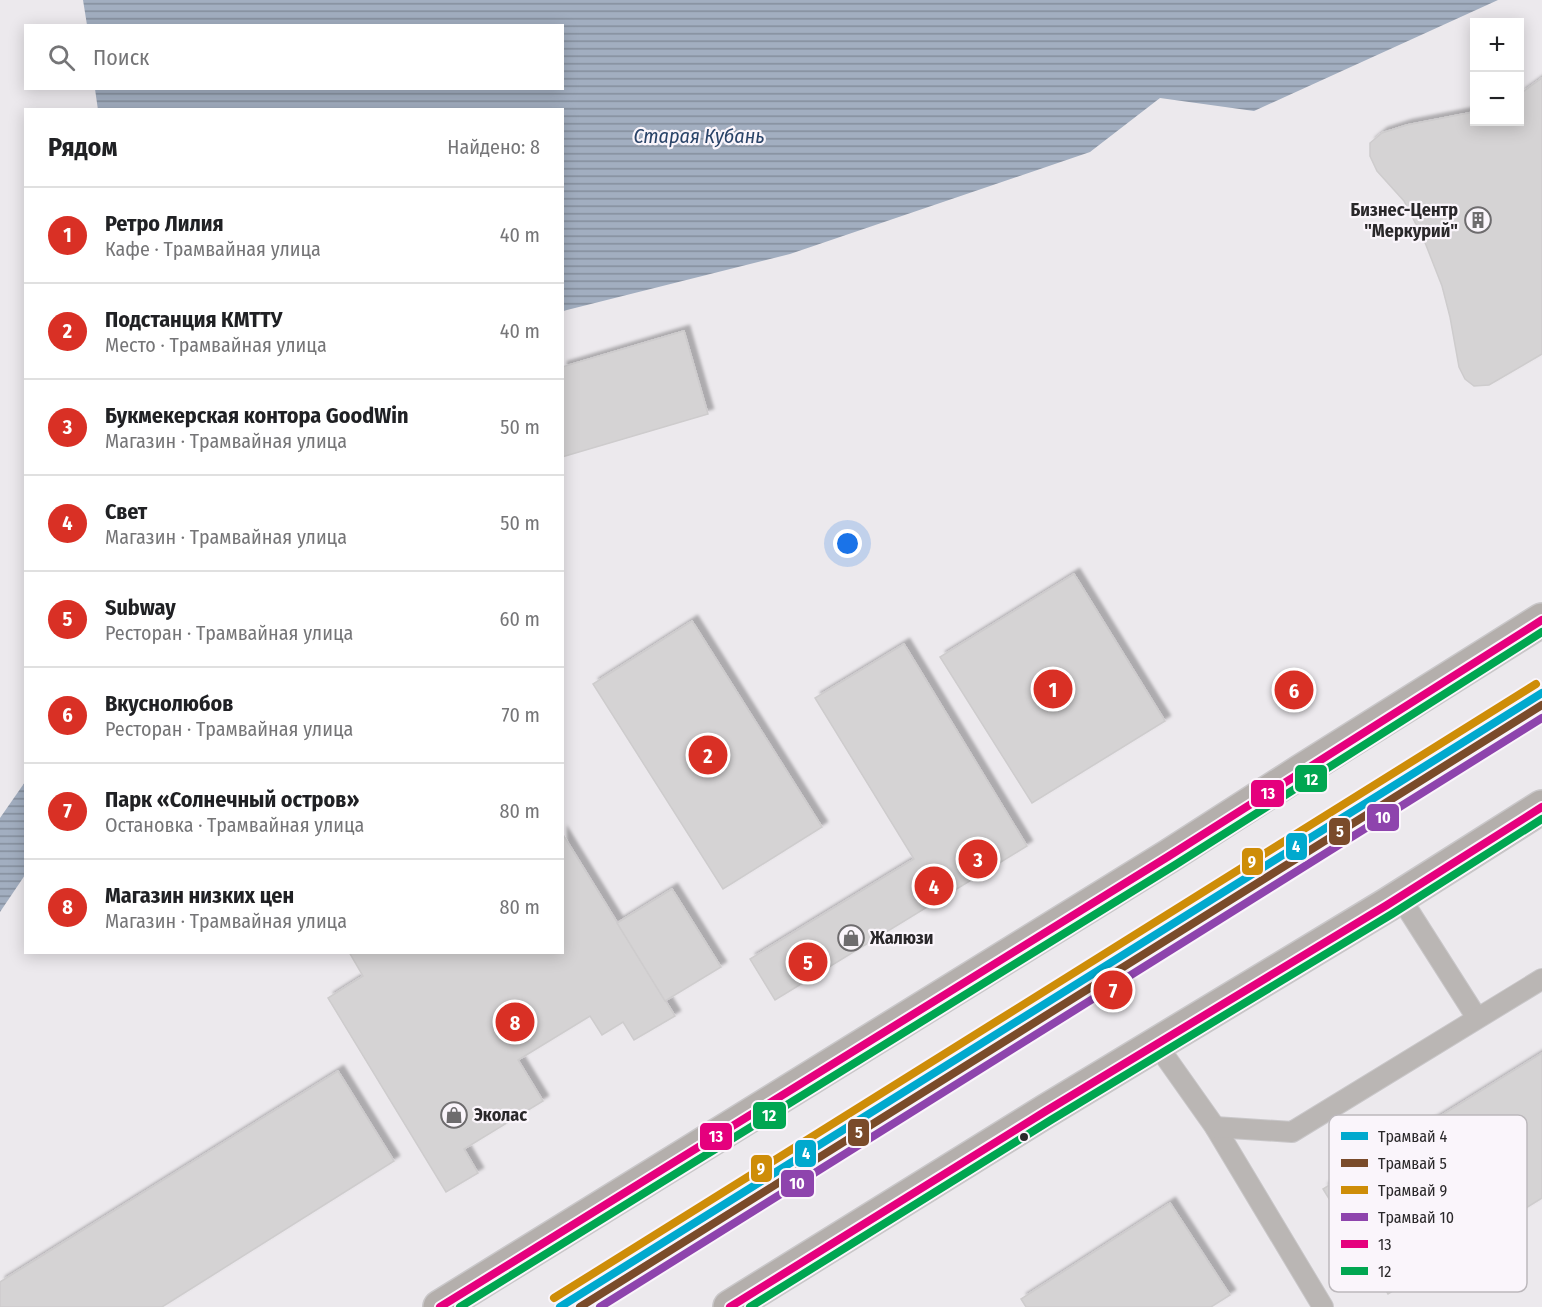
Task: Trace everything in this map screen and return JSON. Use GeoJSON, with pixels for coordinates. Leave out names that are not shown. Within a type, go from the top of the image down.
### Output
{"type":"FeatureCollection","features":[{"type":"Feature","properties":{"kind":"main road"},"geometry":{"type":"LineString","coordinates":[[440,1307],[1169,856],[1542,620]]}},
{"type":"Feature","properties":{"kind":"main road"},"geometry":{"type":"LineString","coordinates":[[730,1307],[1013,1131],[1400,897],[1542,807]]}},
{"type":"Feature","properties":{"kind":"lane"},"geometry":{"type":"LineString","coordinates":[[1400,897],[1477,1018]]}},
{"type":"Feature","properties":{"kind":"lane"},"geometry":{"type":"LineString","coordinates":[[1215,1127],[1292,1132],[1542,980]]}},
{"type":"Feature","properties":{"kind":"lane"},"geometry":{"type":"LineString","coordinates":[[1157,1045],[1215,1127],[1323,1307]]}},
{"type":"Feature","properties":{"kind":"water","name":"Старая Кубань"},"geometry":{"type":"Polygon","coordinates":[[[83,0],[1498,0],[1254,111],[1160,98],[1090,152],[790,254],[564,311],[564,108],[98,108],[95,90],[564,90],[564,24],[87,24],[83,0]]]}},
{"type":"Feature","properties":{"kind":"water"},"geometry":{"type":"Polygon","coordinates":[[[24,783],[24,876],[0,912],[0,818],[24,783]]]}},
{"type":"Feature","properties":{"kind":"building","name":"Бизнес-Центр \"Меркурий\""},"geometry":{"type":"Polygon","coordinates":[[[1542,78],[1542,354],[1489,385],[1474,386],[1465,379],[1459,367],[1442,286],[1424,240],[1404,201],[1377,171],[1370,156],[1370,143],[1382,133],[1407,125],[1470,113],[1470,126],[1524,126],[1524,91],[1542,78]]]}},
{"type":"Feature","properties":{"kind":"building"},"geometry":{"type":"Polygon","coordinates":[[[684,331],[708,414],[564,456],[564,366],[684,331]]]}},
{"type":"Feature","properties":{"kind":"building"},"geometry":{"type":"Polygon","coordinates":[[[1074,574],[1165,721],[1032,803],[940,657],[1074,574]]]}},
{"type":"Feature","properties":{"kind":"building"},"geometry":{"type":"Polygon","coordinates":[[[692,621],[822,827],[723,889],[593,684],[692,621]]]}},
{"type":"Feature","properties":{"kind":"building"},"geometry":{"type":"Polygon","coordinates":[[[904,644],[1027,846],[775,1000],[750,959],[914,859],[815,698],[904,644]]]}},
{"type":"Feature","properties":{"kind":"building"},"geometry":{"type":"Polygon","coordinates":[[[564,836],[675,1016],[634,1040],[623,1022],[602,1035],[590,1016],[518,1060],[543,1101],[464,1149],[478,1173],[446,1192],[328,998],[363,976],[350,954],[564,954],[564,836]]]}},
{"type":"Feature","properties":{"kind":"building"},"geometry":{"type":"Polygon","coordinates":[[[672,889],[721,967],[665,1001],[617,923],[672,889]]]}},
{"type":"Feature","properties":{"kind":"building"},"geometry":{"type":"Polygon","coordinates":[[[1542,1053],[1542,1198],[1527,1207],[1527,1115],[1442,1115],[1542,1053]]]}},
{"type":"Feature","properties":{"kind":"building"},"geometry":{"type":"Polygon","coordinates":[[[338,1071],[394,1161],[162,1307],[0,1307],[0,1282],[338,1071]]]}},
{"type":"Feature","properties":{"kind":"building"},"geometry":{"type":"Polygon","coordinates":[[[1329,1185],[1329,1199],[1323,1189],[1329,1185]]]}},
{"type":"Feature","properties":{"kind":"building"},"geometry":{"type":"Polygon","coordinates":[[[1170,1203],[1230,1295],[1211,1307],[1026,1307],[1021,1299],[1170,1203]]]}},
{"type":"Feature","properties":{"kind":"tram line","name":"9"},"geometry":{"type":"LineString","coordinates":[[554,1298],[1536,684]]}},
{"type":"Feature","properties":{"kind":"tram line","name":"4"},"geometry":{"type":"LineString","coordinates":[[560,1307],[1542,693]]}},
{"type":"Feature","properties":{"kind":"tram line","name":"5"},"geometry":{"type":"LineString","coordinates":[[580,1307],[1542,705]]}},
{"type":"Feature","properties":{"kind":"tram line","name":"10"},"geometry":{"type":"LineString","coordinates":[[600,1307],[1542,718]]}},
{"type":"Feature","properties":{"kind":"transit line","name":"13"},"geometry":{"type":"LineString","coordinates":[[440,1307],[1169,856],[1542,620]]}},
{"type":"Feature","properties":{"kind":"transit line","name":"12"},"geometry":{"type":"LineString","coordinates":[[460,1307],[1175,865],[1542,632]]}},
{"type":"Feature","properties":{"kind":"transit line","name":"13"},"geometry":{"type":"LineString","coordinates":[[730,1307],[1046,1111],[1387,905],[1542,807]]}},
{"type":"Feature","properties":{"kind":"transit line","name":"12"},"geometry":{"type":"LineString","coordinates":[[750,1307],[1051,1120],[1392,914],[1542,819]]}},
{"type":"Feature","properties":{"kind":"place","name":"Бизнес-Центр \"Меркурий\""},"geometry":{"type":"Point","coordinates":[1478,220]}},
{"type":"Feature","properties":{"kind":"place","name":"Ретро Лилия"},"geometry":{"type":"Point","coordinates":[1053,689]}},
{"type":"Feature","properties":{"kind":"place","name":"Вкуснолюбов"},"geometry":{"type":"Point","coordinates":[1294,690]}},
{"type":"Feature","properties":{"kind":"place","name":"Подстанция КМТТУ"},"geometry":{"type":"Point","coordinates":[708,755]}},
{"type":"Feature","properties":{"kind":"place","name":"Букмекерская контора GoodWin"},"geometry":{"type":"Point","coordinates":[978,859]}},
{"type":"Feature","properties":{"kind":"place","name":"Свет"},"geometry":{"type":"Point","coordinates":[934,886]}},
{"type":"Feature","properties":{"kind":"place","name":"Жалюзи"},"geometry":{"type":"Point","coordinates":[851,938]}},
{"type":"Feature","properties":{"kind":"place","name":"Subway"},"geometry":{"type":"Point","coordinates":[808,962]}},
{"type":"Feature","properties":{"kind":"place","name":"Парк «Солнечный остров»"},"geometry":{"type":"Point","coordinates":[1113,990]}},
{"type":"Feature","properties":{"kind":"place","name":"Магазин низких цен"},"geometry":{"type":"Point","coordinates":[515,1022]}},
{"type":"Feature","properties":{"kind":"place","name":"Эколас"},"geometry":{"type":"Point","coordinates":[454,1115]}}]}
